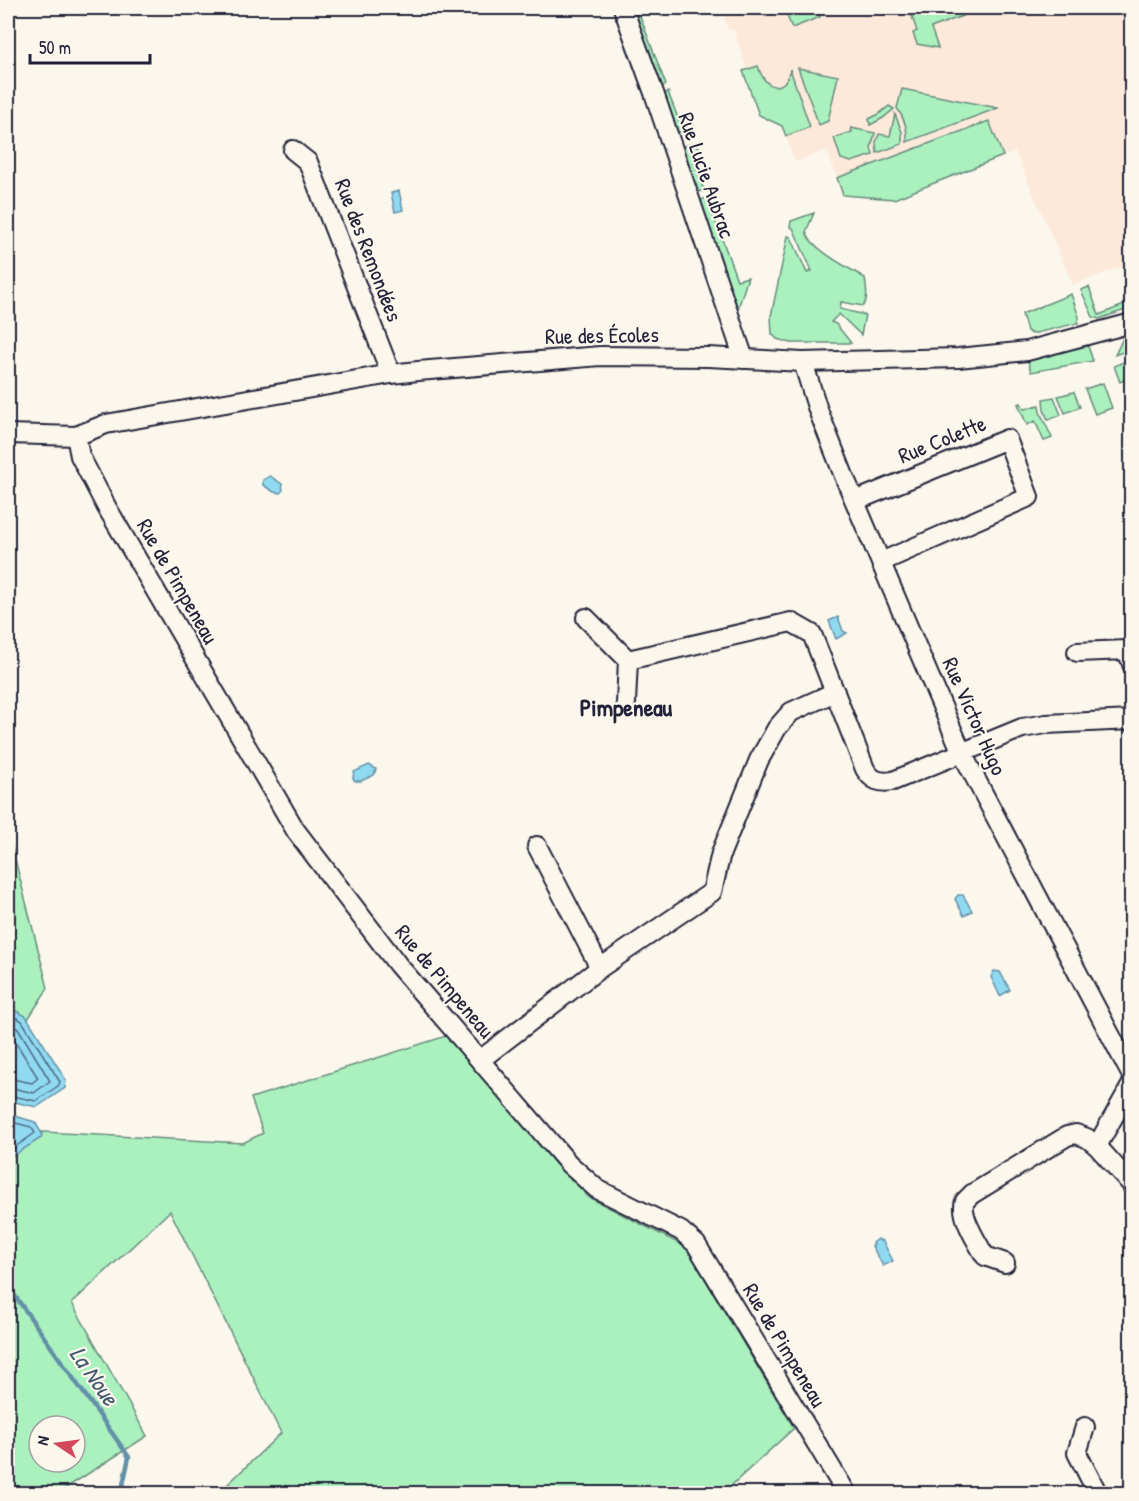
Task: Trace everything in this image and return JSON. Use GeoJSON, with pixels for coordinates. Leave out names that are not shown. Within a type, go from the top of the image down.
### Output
{"type":"FeatureCollection","features":[{"type":"Feature","properties":{"kind":"street","name":"Rue Lucie Aubrac"},"geometry":{"type":"LineString","coordinates":[[623,8],[744,359]]}},
{"type":"Feature","properties":{"kind":"street","name":"Rue des Remondées"},"geometry":{"type":"LineString","coordinates":[[293,150],[308,162],[391,374]]}},
{"type":"Feature","properties":{"kind":"street","name":"Rue des Écoles"},"geometry":{"type":"LineString","coordinates":[[76,436],[106,424],[391,374],[520,361],[600,357],[803,362],[958,358],[1027,351],[1131,323]]}},
{"type":"Feature","properties":{"kind":"street","name":"Rue Victor Hugo"},"geometry":{"type":"LineString","coordinates":[[803,362],[818,410],[855,501],[962,753],[1131,1076]]}},
{"type":"Feature","properties":{"kind":"street"},"geometry":{"type":"LineString","coordinates":[[8,434],[76,436]]}},
{"type":"Feature","properties":{"kind":"street","name":"Rue de Pimpeneau"},"geometry":{"type":"LineString","coordinates":[[76,436],[80,456],[106,506],[296,831],[398,965],[569,1164],[597,1189],[681,1230],[696,1244],[848,1494]]}},
{"type":"Feature","properties":{"kind":"street","name":"Rue Colette"},"geometry":{"type":"LineString","coordinates":[[855,501],[1007,439],[1029,497],[881,562]]}},
{"type":"Feature","properties":{"kind":"street"},"geometry":{"type":"LineString","coordinates":[[586,618],[603,632],[628,660],[626,703]]}},
{"type":"Feature","properties":{"kind":"street"},"geometry":{"type":"LineString","coordinates":[[628,660],[791,622],[812,634],[865,769],[869,777],[882,783],[893,781],[1022,728],[1046,724],[1131,720]]}},
{"type":"Feature","properties":{"kind":"street"},"geometry":{"type":"LineString","coordinates":[[1077,652],[1127,650],[1131,664]]}},
{"type":"Feature","properties":{"kind":"street"},"geometry":{"type":"LineString","coordinates":[[480,1060],[600,968],[712,891],[721,853],[759,760],[777,728],[791,712],[835,692]]}},
{"type":"Feature","properties":{"kind":"street"},"geometry":{"type":"LineString","coordinates":[[537,846],[600,968]]}},
{"type":"Feature","properties":{"kind":"street"},"geometry":{"type":"LineString","coordinates":[[1097,1146],[1131,1084]]}},
{"type":"Feature","properties":{"kind":"street"},"geometry":{"type":"LineString","coordinates":[[1005,1263],[984,1256],[967,1221],[964,1209],[965,1200],[972,1194],[1067,1136],[1076,1134],[1087,1138],[1097,1146],[1131,1185]]}},
{"type":"Feature","properties":{"kind":"street"},"geometry":{"type":"LineString","coordinates":[[1085,1427],[1077,1453],[1098,1494]]}},
{"type":"Feature","properties":{"kind":"shaded area"},"geometry":{"type":"Polygon","coordinates":[[[721,8],[1131,8],[1131,263],[1073,285],[1015,152],[894,199],[843,195],[827,150],[795,162],[782,126],[759,115],[743,71],[747,69],[733,29],[728,30],[721,8]]]}},
{"type":"Feature","properties":{"kind":"green space"},"geometry":{"type":"Polygon","coordinates":[[[627,8],[637,8],[666,85],[658,88],[627,8]]]}},
{"type":"Feature","properties":{"kind":"green space"},"geometry":{"type":"Polygon","coordinates":[[[784,8],[816,8],[820,17],[792,28],[784,8]]]}},
{"type":"Feature","properties":{"kind":"green space"},"geometry":{"type":"Polygon","coordinates":[[[909,8],[968,8],[970,13],[931,28],[938,48],[917,44],[913,33],[917,31],[909,8]]]}},
{"type":"Feature","properties":{"kind":"green space"},"geometry":{"type":"Polygon","coordinates":[[[758,66],[764,79],[777,86],[787,79],[790,69],[810,127],[786,136],[782,126],[759,115],[743,71],[758,66]]]}},
{"type":"Feature","properties":{"kind":"green space"},"geometry":{"type":"Polygon","coordinates":[[[798,68],[838,76],[828,121],[819,125],[798,68]]]}},
{"type":"Feature","properties":{"kind":"green space"},"geometry":{"type":"Polygon","coordinates":[[[902,89],[998,108],[907,142],[905,124],[897,108],[902,89]]]}},
{"type":"Feature","properties":{"kind":"green space"},"geometry":{"type":"Polygon","coordinates":[[[668,92],[681,126],[693,122],[694,128],[675,132],[660,95],[668,92]]]}},
{"type":"Feature","properties":{"kind":"green space"},"geometry":{"type":"Polygon","coordinates":[[[889,106],[894,109],[870,125],[869,119],[889,106]]]}},
{"type":"Feature","properties":{"kind":"green space"},"geometry":{"type":"Polygon","coordinates":[[[895,114],[902,132],[902,144],[877,153],[876,142],[879,134],[890,136],[895,114]]]}},
{"type":"Feature","properties":{"kind":"green space"},"geometry":{"type":"Polygon","coordinates":[[[989,121],[1003,156],[894,199],[843,195],[837,178],[989,121]]]}},
{"type":"Feature","properties":{"kind":"green space"},"geometry":{"type":"Polygon","coordinates":[[[851,128],[875,133],[871,148],[873,155],[851,162],[841,159],[834,138],[852,132],[851,128]]]}},
{"type":"Feature","properties":{"kind":"green space"},"geometry":{"type":"Polygon","coordinates":[[[690,144],[701,149],[691,153],[704,190],[696,193],[679,148],[690,144]]]}},
{"type":"Feature","properties":{"kind":"green space"},"geometry":{"type":"Polygon","coordinates":[[[707,198],[737,280],[748,277],[738,309],[698,201],[707,198]]]}},
{"type":"Feature","properties":{"kind":"green space"},"geometry":{"type":"Polygon","coordinates":[[[814,213],[806,232],[809,238],[831,258],[865,278],[867,296],[863,306],[841,302],[840,309],[865,315],[861,335],[839,314],[831,322],[836,324],[851,343],[791,343],[777,339],[772,334],[771,316],[788,236],[791,237],[807,273],[812,271],[793,228],[790,227],[791,221],[814,213]]]}},
{"type":"Feature","properties":{"kind":"green space"},"geometry":{"type":"Polygon","coordinates":[[[1089,287],[1099,315],[1131,302],[1131,308],[1099,319],[1093,317],[1081,290],[1089,287]]]}},
{"type":"Feature","properties":{"kind":"green space"},"geometry":{"type":"Polygon","coordinates":[[[1071,294],[1079,317],[1078,323],[1032,334],[1027,331],[1022,314],[1071,294]]]}},
{"type":"Feature","properties":{"kind":"green space"},"geometry":{"type":"Polygon","coordinates":[[[1131,334],[1131,349],[1115,355],[1124,336],[1131,334]]]}},
{"type":"Feature","properties":{"kind":"green space"},"geometry":{"type":"Polygon","coordinates":[[[1088,346],[1093,361],[1031,372],[1027,358],[1088,346]]]}},
{"type":"Feature","properties":{"kind":"green space"},"geometry":{"type":"Polygon","coordinates":[[[1131,359],[1131,372],[1127,374],[1128,378],[1120,382],[1114,366],[1131,359]]]}},
{"type":"Feature","properties":{"kind":"green space"},"geometry":{"type":"Polygon","coordinates":[[[1103,383],[1112,408],[1095,414],[1085,389],[1103,383]]]}},
{"type":"Feature","properties":{"kind":"green space"},"geometry":{"type":"Polygon","coordinates":[[[1074,392],[1080,407],[1065,413],[1058,396],[1074,392]]]}},
{"type":"Feature","properties":{"kind":"green space"},"geometry":{"type":"Polygon","coordinates":[[[1054,397],[1061,415],[1048,420],[1043,399],[1054,397]]]}},
{"type":"Feature","properties":{"kind":"green space"},"geometry":{"type":"Polygon","coordinates":[[[1021,403],[1024,409],[1039,405],[1052,438],[1044,441],[1035,421],[1027,425],[1018,404],[1021,403]]]}},
{"type":"Feature","properties":{"kind":"green space"},"geometry":{"type":"Polygon","coordinates":[[[8,832],[48,988],[8,1050],[8,832]]]}},
{"type":"Feature","properties":{"kind":"green space"},"geometry":{"type":"Polygon","coordinates":[[[446,1036],[588,1197],[686,1247],[794,1428],[723,1493],[233,1493],[226,1486],[281,1433],[170,1211],[72,1303],[147,1436],[58,1493],[8,1493],[8,1130],[243,1143],[263,1133],[251,1098],[446,1036]]]}},
{"type":"Feature","properties":{"kind":"water"},"geometry":{"type":"Polygon","coordinates":[[[399,191],[403,210],[395,212],[391,193],[399,191]]]}},
{"type":"Feature","properties":{"kind":"water"},"geometry":{"type":"Polygon","coordinates":[[[270,476],[282,484],[283,490],[280,493],[263,485],[263,480],[270,476]]]}},
{"type":"Feature","properties":{"kind":"water"},"geometry":{"type":"Polygon","coordinates":[[[838,617],[843,631],[847,633],[836,639],[829,621],[838,617]]]}},
{"type":"Feature","properties":{"kind":"water"},"geometry":{"type":"Polygon","coordinates":[[[369,765],[376,769],[374,775],[361,781],[355,781],[354,772],[369,765]]]}},
{"type":"Feature","properties":{"kind":"water"},"geometry":{"type":"Polygon","coordinates":[[[958,895],[963,895],[972,911],[964,916],[955,899],[958,895]]]}},
{"type":"Feature","properties":{"kind":"water"},"geometry":{"type":"Polygon","coordinates":[[[994,971],[1000,972],[1010,990],[1000,996],[991,977],[994,971]]]}},
{"type":"Feature","properties":{"kind":"water"},"geometry":{"type":"Polygon","coordinates":[[[16,1011],[26,1016],[66,1080],[65,1088],[37,1107],[10,1101],[8,1096],[8,1016],[16,1011]]]}},
{"type":"Feature","properties":{"kind":"water"},"geometry":{"type":"Polygon","coordinates":[[[8,1114],[35,1122],[42,1134],[41,1138],[8,1159],[8,1114]]]}},
{"type":"Feature","properties":{"kind":"water"},"geometry":{"type":"Polygon","coordinates":[[[878,1239],[882,1240],[893,1261],[883,1266],[872,1246],[878,1239]]]}},
{"type":"Feature","properties":{"kind":"waterway","name":"La Noue"},"geometry":{"type":"LineString","coordinates":[[8,1286],[129,1457],[121,1494]]}},
{"type":"Feature","properties":{"kind":"district","name":"Pimpeneau"},"geometry":{"type":"Point","coordinates":[626,708]}}]}
